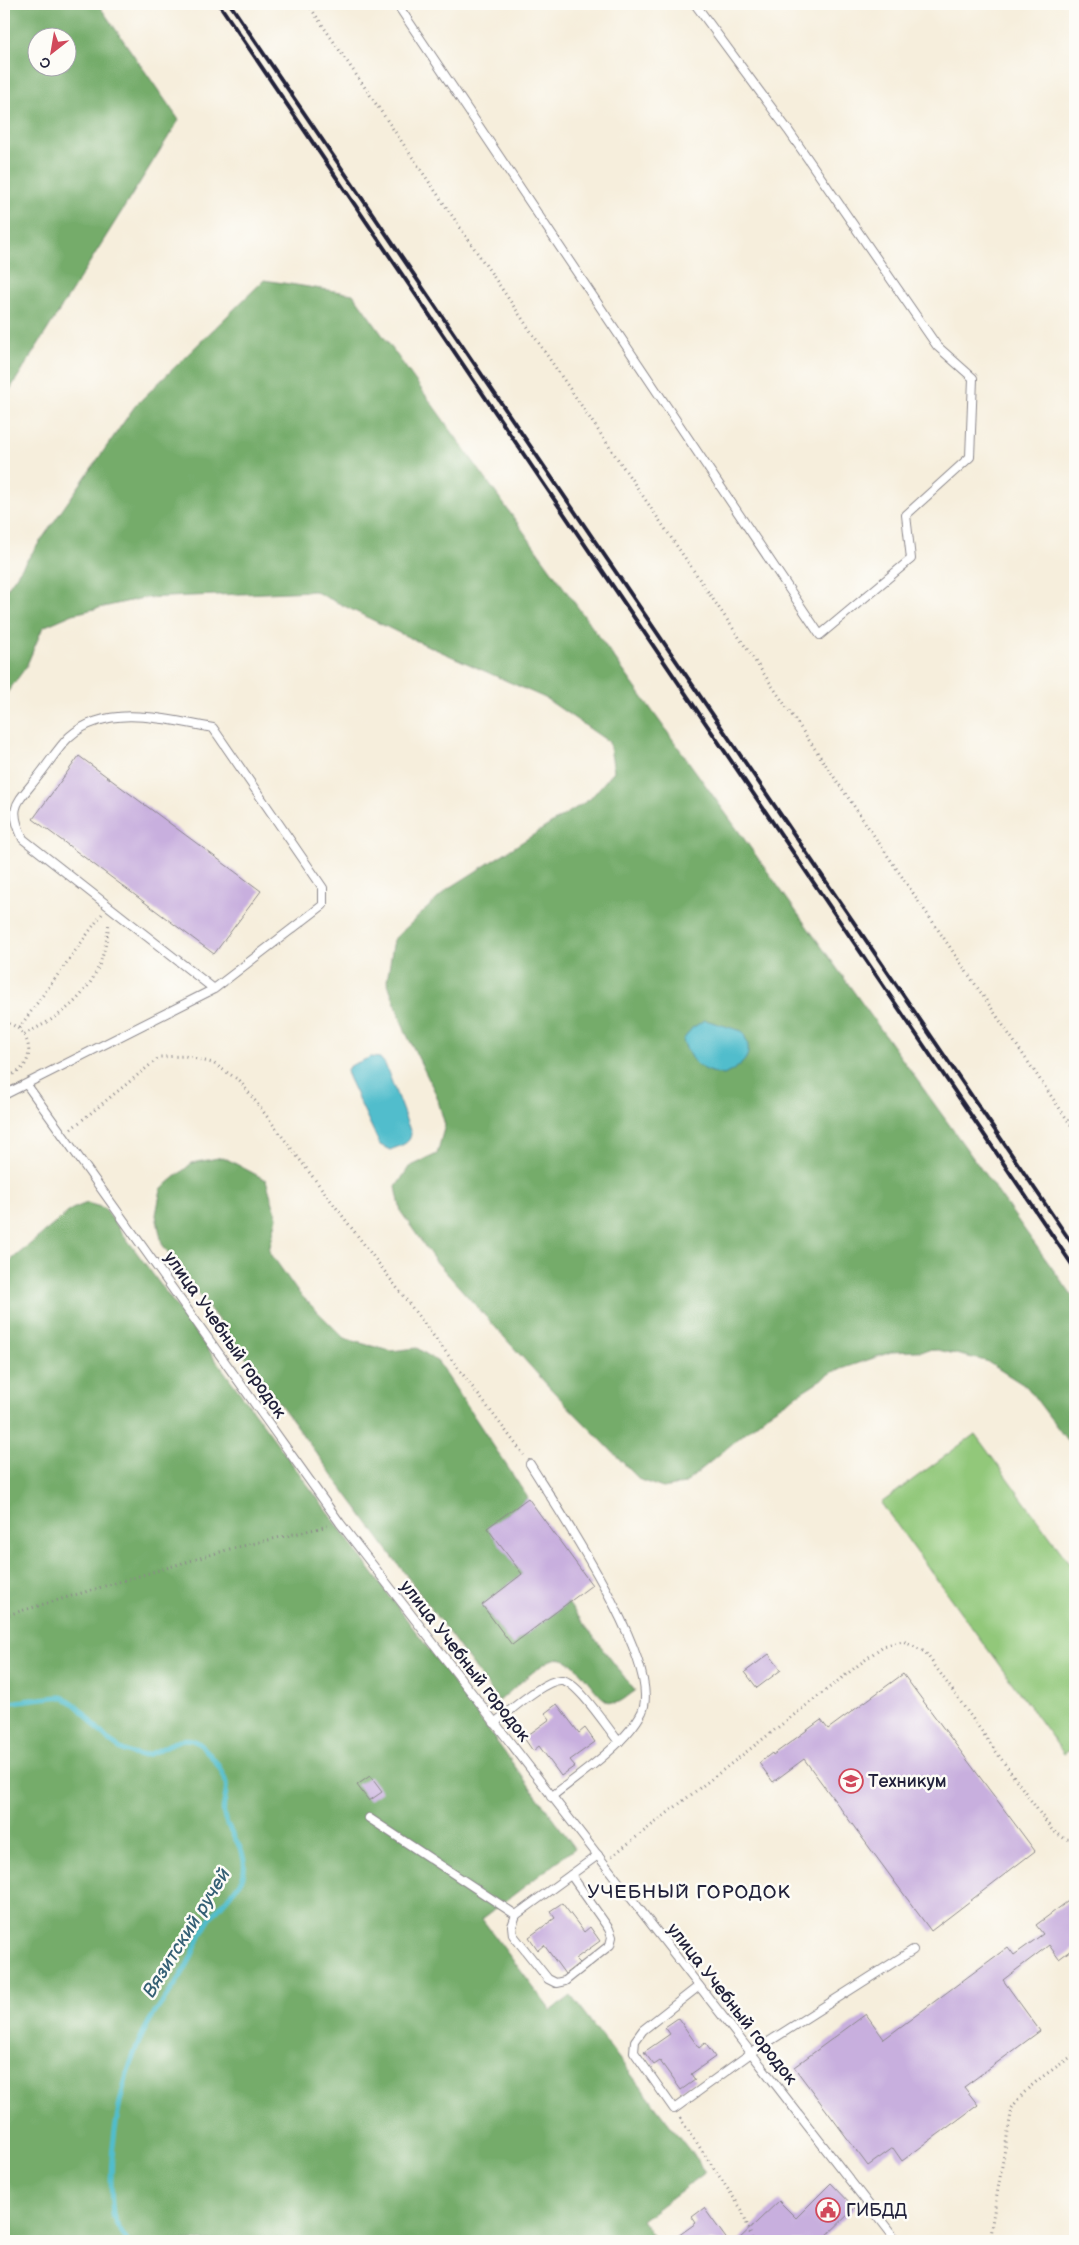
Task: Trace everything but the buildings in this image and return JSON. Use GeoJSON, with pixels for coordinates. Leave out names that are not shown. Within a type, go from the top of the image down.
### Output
{"type":"FeatureCollection","features":[{"type":"Feature","properties":{"kind":"lane"},"geometry":{"type":"LineString","coordinates":[[397,4],[820,635],[911,559],[906,515],[970,457],[973,378],[937,346],[788,130],[696,4]]}},
{"type":"Feature","properties":{"kind":"lane"},"geometry":{"type":"LineString","coordinates":[[4,1095],[214,989],[323,905],[323,888],[213,728],[152,717],[122,717],[94,722],[70,737],[16,804],[15,821],[24,839],[214,989]]}},
{"type":"Feature","properties":{"kind":"lane","name":"улица Учебный городок"},"geometry":{"type":"LineString","coordinates":[[27,1085],[340,1523],[896,2241]]}},
{"type":"Feature","properties":{"kind":"lane"},"geometry":{"type":"LineString","coordinates":[[530,1464],[617,1609],[641,1668],[646,1690],[642,1711],[619,1742],[551,1797]]}},
{"type":"Feature","properties":{"kind":"lane"},"geometry":{"type":"LineString","coordinates":[[494,1724],[549,1682],[562,1680],[574,1687],[619,1742]]}},
{"type":"Feature","properties":{"kind":"lane"},"geometry":{"type":"LineString","coordinates":[[368,1818],[516,1915]]}},
{"type":"Feature","properties":{"kind":"lane"},"geometry":{"type":"LineString","coordinates":[[571,1875],[609,1929],[612,1937],[610,1945],[565,1981],[556,1983],[548,1979],[513,1935],[512,1926],[516,1915],[598,1855]]}},
{"type":"Feature","properties":{"kind":"lane"},"geometry":{"type":"LineString","coordinates":[[699,1986],[643,2030],[635,2041],[634,2052],[674,2109],[751,2053],[913,1950]]}},
{"type":"Feature","properties":{"kind":"path"},"geometry":{"type":"LineString","coordinates":[[308,4],[1075,1131]]}},
{"type":"Feature","properties":{"kind":"path"},"geometry":{"type":"LineString","coordinates":[[19,1028],[108,905]]}},
{"type":"Feature","properties":{"kind":"path"},"geometry":{"type":"LineString","coordinates":[[24,1034],[57,1016],[76,1002],[91,985],[100,968],[107,943],[108,905]]}},
{"type":"Feature","properties":{"kind":"path"},"geometry":{"type":"LineString","coordinates":[[4,1022],[19,1028],[24,1034],[29,1048],[26,1063],[15,1073],[4,1076]]}},
{"type":"Feature","properties":{"kind":"path"},"geometry":{"type":"LineString","coordinates":[[64,1135],[160,1057],[185,1056],[213,1063],[240,1081],[530,1464]]}},
{"type":"Feature","properties":{"kind":"path"},"geometry":{"type":"LineString","coordinates":[[4,1616],[230,1549],[340,1523]]}},
{"type":"Feature","properties":{"kind":"path"},"geometry":{"type":"LineString","coordinates":[[604,1863],[883,1646],[903,1641],[925,1652],[1052,1830],[1064,1839],[1075,1840]]}},
{"type":"Feature","properties":{"kind":"path"},"geometry":{"type":"LineString","coordinates":[[989,2241],[1012,2108],[1019,2097],[1031,2086],[1075,2054]]}},
{"type":"Feature","properties":{"kind":"path"},"geometry":{"type":"LineString","coordinates":[[674,2109],[742,2210],[753,2241]]}},
{"type":"Feature","properties":{"kind":"green space"},"geometry":{"type":"Polygon","coordinates":[[[4,4],[98,4],[179,120],[4,399],[4,4]]]}},
{"type":"Feature","properties":{"kind":"green space"},"geometry":{"type":"Polygon","coordinates":[[[264,280],[353,294],[1075,1300],[1075,1451],[1027,1387],[986,1361],[938,1350],[891,1352],[833,1372],[770,1412],[684,1484],[663,1488],[640,1480],[550,1388],[433,1258],[401,1212],[396,1187],[409,1167],[437,1154],[445,1125],[436,1094],[405,1031],[387,981],[394,939],[448,889],[590,799],[614,771],[609,742],[545,698],[397,632],[314,591],[143,598],[73,614],[43,627],[26,667],[4,697],[4,593],[135,406],[264,280]]]}},
{"type":"Feature","properties":{"kind":"green space"},"geometry":{"type":"Polygon","coordinates":[[[223,1157],[266,1180],[277,1217],[269,1251],[297,1291],[345,1339],[391,1351],[417,1348],[438,1362],[528,1498],[488,1528],[522,1574],[482,1605],[512,1645],[568,1603],[635,1691],[619,1702],[610,1702],[602,1698],[579,1670],[561,1659],[551,1660],[546,1663],[499,1701],[162,1244],[156,1215],[161,1189],[192,1163],[223,1157]]]}},
{"type":"Feature","properties":{"kind":"green space"},"geometry":{"type":"Polygon","coordinates":[[[87,1203],[104,1208],[575,1848],[482,1919],[551,2011],[571,1996],[706,2172],[642,2220],[657,2241],[4,2241],[4,1266],[72,1209],[87,1203]]]}},
{"type":"Feature","properties":{"kind":"green space"},"geometry":{"type":"Polygon","coordinates":[[[975,1434],[1075,1571],[1075,1746],[1064,1754],[881,1503],[975,1434]]]}},
{"type":"Feature","properties":{"kind":"water"},"geometry":{"type":"Polygon","coordinates":[[[705,1020],[742,1031],[746,1039],[748,1053],[743,1063],[724,1075],[697,1065],[689,1055],[683,1040],[692,1028],[705,1020]]]}},
{"type":"Feature","properties":{"kind":"water"},"geometry":{"type":"Polygon","coordinates":[[[371,1057],[380,1058],[385,1064],[411,1133],[407,1142],[390,1150],[380,1145],[348,1077],[347,1069],[371,1057]]]}},
{"type":"Feature","properties":{"kind":"waterway","name":"Вязитский ручей"},"geometry":{"type":"LineString","coordinates":[[4,1704],[61,1697],[79,1708],[113,1744],[124,1751],[137,1755],[151,1753],[185,1739],[197,1742],[213,1759],[225,1779],[224,1815],[244,1860],[241,1881],[208,1922],[182,1974],[149,2022],[130,2065],[117,2115],[111,2191],[113,2214],[118,2228],[127,2241]]}},
{"type":"Feature","properties":{"kind":"railway"},"geometry":{"type":"LineString","coordinates":[[219,4],[1075,1269]]}},
{"type":"Feature","properties":{"kind":"railway"},"geometry":{"type":"LineString","coordinates":[[230,4],[1075,1248]]}},
{"type":"Feature","properties":{"kind":"place","name":"Техникум"},"geometry":{"type":"Point","coordinates":[851,1781]}},
{"type":"Feature","properties":{"kind":"place","name":"ГИБДД"},"geometry":{"type":"Point","coordinates":[828,2210]}},
{"type":"Feature","properties":{"kind":"district","name":"УЧЕБНЫЙ ГОРОДОК"},"geometry":{"type":"Point","coordinates":[689,1892]}}]}
